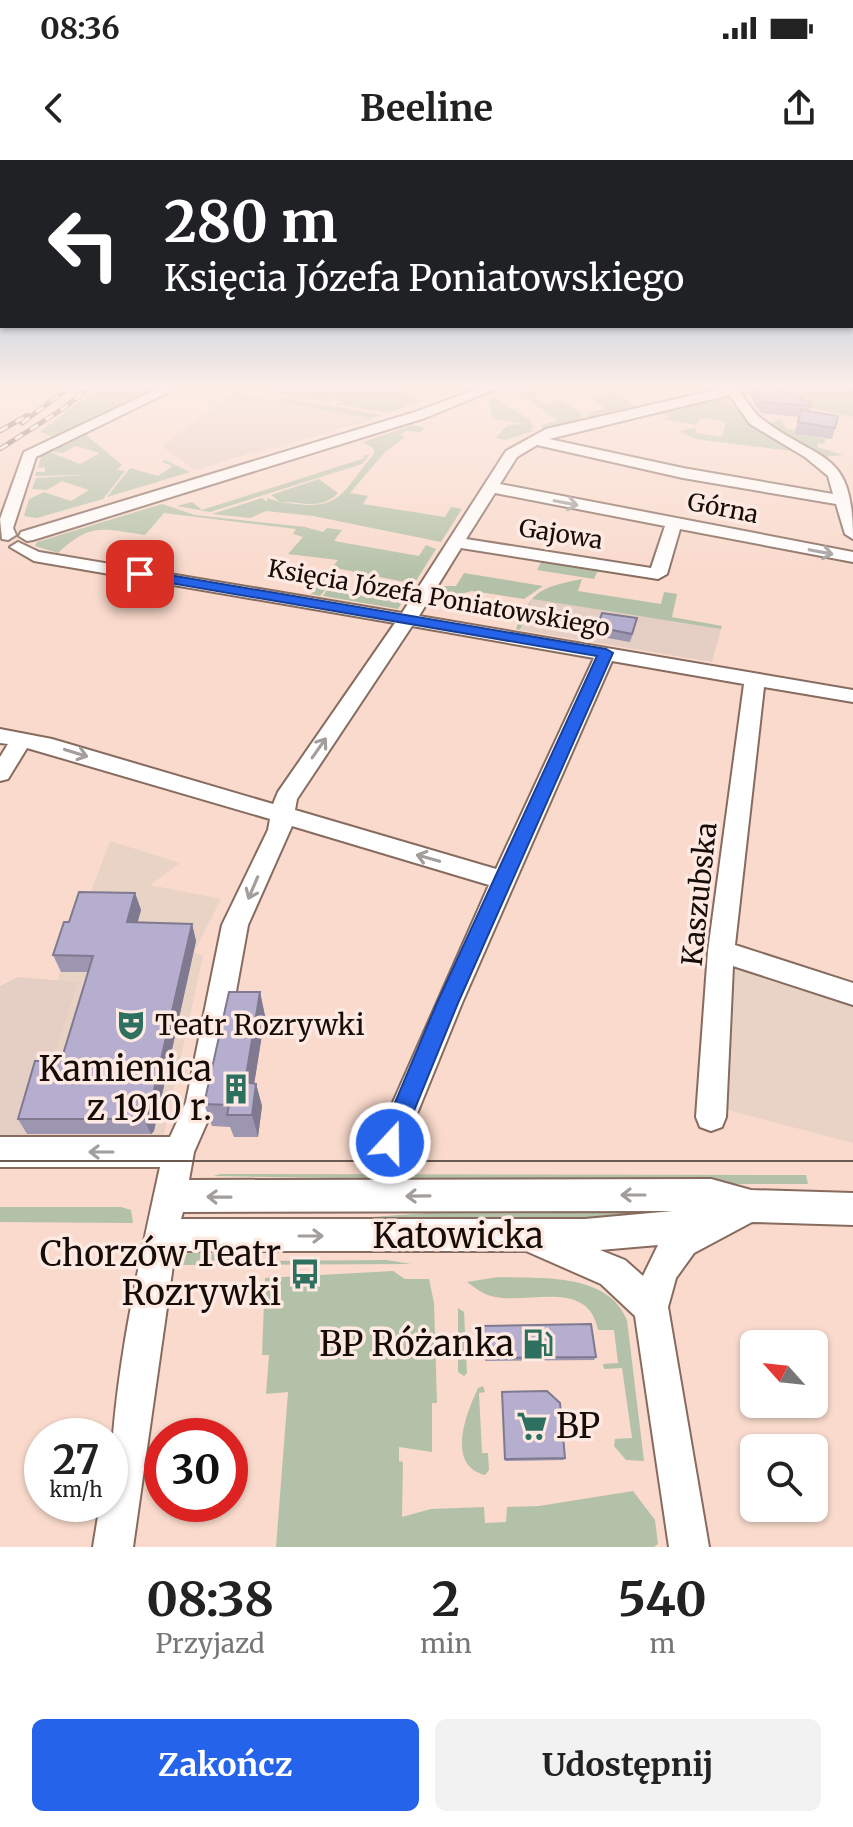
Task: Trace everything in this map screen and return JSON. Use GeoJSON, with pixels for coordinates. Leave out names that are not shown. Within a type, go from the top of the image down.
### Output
{"type":"FeatureCollection","features":[{"type":"Feature","properties":{"kind":"street"},"geometry":{"type":"LineString","coordinates":[[40,450],[29,455],[5,528],[8,543],[308,450]]}},
{"type":"Feature","properties":{"kind":"street"},"geometry":{"type":"LineString","coordinates":[[113,1547],[161,1235],[179,1152],[201,1102],[233,930],[284,816],[286,798],[407,619],[511,454],[518,450]]}},
{"type":"Feature","properties":{"kind":"street"},"geometry":{"type":"LineString","coordinates":[[577,450],[683,473],[843,500]]}},
{"type":"Feature","properties":{"kind":"street"},"geometry":{"type":"LineString","coordinates":[[803,450],[835,474],[853,476]]}},
{"type":"Feature","properties":{"kind":"street"},"geometry":{"type":"LineString","coordinates":[[835,474],[853,534]]}},
{"type":"Feature","properties":{"kind":"street","name":"Górna"},"geometry":{"type":"LineString","coordinates":[[490,487],[853,557]]}},
{"type":"Feature","properties":{"kind":"street","name":"Gajowa"},"geometry":{"type":"LineString","coordinates":[[456,542],[658,574],[674,523]]}},
{"type":"Feature","properties":{"kind":"street","name":"Księcia Józefa Poniatowskiego"},"geometry":{"type":"LineString","coordinates":[[8,543],[34,556],[853,696]]}},
{"type":"Feature","properties":{"kind":"street"},"geometry":{"type":"LineString","coordinates":[[390,1143],[503,880],[606,653]]}},
{"type":"Feature","properties":{"kind":"street","name":"Kaszubska"},"geometry":{"type":"LineString","coordinates":[[711,1117],[721,951],[755,679]]}},
{"type":"Feature","properties":{"kind":"street"},"geometry":{"type":"LineString","coordinates":[[0,774],[11,738],[503,880]]}},
{"type":"Feature","properties":{"kind":"street"},"geometry":{"type":"LineString","coordinates":[[721,951],[853,994]]}},
{"type":"Feature","properties":{"kind":"street"},"geometry":{"type":"LineString","coordinates":[[0,1152],[179,1152]]}},
{"type":"Feature","properties":{"kind":"street","name":"Katowicka"},"geometry":{"type":"LineString","coordinates":[[171,1196],[711,1195],[751,1206],[853,1209]]}},
{"type":"Feature","properties":{"kind":"street","name":"Katowicka"},"geometry":{"type":"LineString","coordinates":[[161,1235],[525,1236],[624,1233],[714,1223],[751,1206]]}},
{"type":"Feature","properties":{"kind":"street"},"geometry":{"type":"LineString","coordinates":[[689,1547],[651,1307],[660,1269],[667,1257],[692,1232],[714,1223]]}},
{"type":"Feature","properties":{"kind":"street"},"geometry":{"type":"LineString","coordinates":[[525,1236],[613,1272],[651,1307]]}},
{"type":"Feature","properties":{"kind":"shaded area"},"geometry":{"type":"Polygon","coordinates":[[[167,450],[262,450],[195,470],[167,450]]]}},
{"type":"Feature","properties":{"kind":"shaded area"},"geometry":{"type":"Polygon","coordinates":[[[532,599],[721,629],[712,662],[520,630],[532,599]]]}},
{"type":"Feature","properties":{"kind":"shaded area","name":"Teatr Rozrywki"},"geometry":{"type":"Polygon","coordinates":[[[110,841],[180,863],[150,885],[221,899],[194,952],[203,956],[163,1138],[26,1139],[77,982],[57,981],[110,841]]]}},
{"type":"Feature","properties":{"kind":"shaded area"},"geometry":{"type":"Polygon","coordinates":[[[731,965],[853,1006],[853,1143],[724,1109],[731,965]]]}},
{"type":"Feature","properties":{"kind":"shaded area"},"geometry":{"type":"Polygon","coordinates":[[[18,977],[78,982],[26,1139],[0,1138],[0,986],[18,977]]]}},
{"type":"Feature","properties":{"kind":"green space"},"geometry":{"type":"Polygon","coordinates":[[[89,450],[104,450],[122,465],[117,470],[125,471],[103,499],[37,518],[24,516],[29,499],[44,492],[71,501],[89,490],[62,481],[47,490],[32,489],[36,478],[88,475],[35,476],[36,472],[45,472],[45,467],[38,468],[41,456],[50,452],[80,464],[100,453],[89,450]]]}},
{"type":"Feature","properties":{"kind":"green space"},"geometry":{"type":"Polygon","coordinates":[[[374,450],[388,450],[350,493],[368,496],[363,504],[445,517],[451,507],[462,509],[441,542],[313,516],[266,511],[250,518],[212,514],[262,498],[267,502],[267,498],[280,502],[271,495],[319,479],[338,493],[332,499],[311,504],[281,502],[301,505],[327,503],[345,491],[374,454],[374,450]]]}},
{"type":"Feature","properties":{"kind":"green space"},"geometry":{"type":"Polygon","coordinates":[[[811,450],[826,450],[843,455],[823,457],[811,450]]]}},
{"type":"Feature","properties":{"kind":"green space"},"geometry":{"type":"Polygon","coordinates":[[[370,454],[362,464],[210,512],[177,506],[192,502],[202,510],[370,454]]]}},
{"type":"Feature","properties":{"kind":"green space"},"geometry":{"type":"Polygon","coordinates":[[[165,460],[190,472],[107,497],[130,468],[158,476],[173,466],[162,462],[165,460]]]}},
{"type":"Feature","properties":{"kind":"green space"},"geometry":{"type":"Polygon","coordinates":[[[162,504],[195,515],[305,527],[323,532],[327,528],[342,530],[334,541],[419,556],[426,545],[436,549],[414,584],[336,568],[333,572],[339,573],[320,596],[311,594],[338,560],[288,554],[303,537],[293,534],[296,529],[164,513],[145,535],[98,530],[80,536],[58,553],[35,546],[37,542],[162,504]]]}},
{"type":"Feature","properties":{"kind":"green space"},"geometry":{"type":"Polygon","coordinates":[[[542,560],[599,568],[594,579],[537,570],[542,560]]]}},
{"type":"Feature","properties":{"kind":"green space"},"geometry":{"type":"Polygon","coordinates":[[[464,573],[543,586],[524,599],[472,591],[457,595],[448,603],[452,595],[436,592],[440,586],[456,586],[464,573]]]}},
{"type":"Feature","properties":{"kind":"green space"},"geometry":{"type":"Polygon","coordinates":[[[582,579],[578,591],[661,604],[664,592],[677,594],[672,617],[722,626],[721,629],[532,599],[547,588],[582,579]]]}},
{"type":"Feature","properties":{"kind":"green space"},"geometry":{"type":"Polygon","coordinates":[[[327,590],[390,600],[396,590],[408,592],[398,609],[323,596],[327,590]]]}},
{"type":"Feature","properties":{"kind":"green space"},"geometry":{"type":"Polygon","coordinates":[[[531,600],[520,630],[516,629],[522,616],[531,600]]]}},
{"type":"Feature","properties":{"kind":"green space"},"geometry":{"type":"Polygon","coordinates":[[[806,1175],[808,1184],[356,1183],[338,1178],[213,1176],[806,1175]]]}},
{"type":"Feature","properties":{"kind":"green space"},"geometry":{"type":"Polygon","coordinates":[[[0,1207],[121,1207],[131,1210],[133,1223],[0,1222],[0,1207]]]}},
{"type":"Feature","properties":{"kind":"green space"},"geometry":{"type":"Polygon","coordinates":[[[511,1207],[713,1207],[600,1222],[206,1219],[372,1217],[511,1207]]]}},
{"type":"Feature","properties":{"kind":"green space"},"geometry":{"type":"Polygon","coordinates":[[[197,1251],[256,1261],[387,1260],[411,1264],[176,1265],[186,1254],[197,1251]]]}},
{"type":"Feature","properties":{"kind":"green space"},"geometry":{"type":"Polygon","coordinates":[[[393,1271],[405,1279],[429,1279],[434,1303],[437,1403],[432,1403],[432,1452],[399,1447],[399,1461],[403,1462],[402,1517],[431,1509],[484,1507],[485,1523],[506,1522],[507,1507],[539,1506],[633,1491],[655,1520],[658,1544],[654,1547],[276,1547],[288,1392],[266,1394],[269,1355],[262,1355],[265,1278],[393,1271]]]}},
{"type":"Feature","properties":{"kind":"green space"},"geometry":{"type":"Polygon","coordinates":[[[498,1277],[571,1281],[604,1293],[617,1304],[627,1320],[644,1461],[626,1460],[614,1446],[615,1439],[632,1438],[622,1368],[604,1369],[603,1364],[618,1363],[614,1330],[598,1330],[592,1314],[583,1304],[571,1299],[495,1297],[467,1282],[498,1277]]]}},
{"type":"Feature","properties":{"kind":"green space"},"geometry":{"type":"Polygon","coordinates":[[[458,1308],[464,1312],[467,1373],[464,1376],[458,1372],[458,1308]]]}},
{"type":"Feature","properties":{"kind":"green space"},"geometry":{"type":"Polygon","coordinates":[[[483,1386],[485,1392],[479,1393],[482,1453],[488,1453],[489,1470],[485,1475],[465,1461],[462,1449],[469,1410],[478,1388],[483,1386]]]}},
{"type":"Feature","properties":{"kind":"building"},"geometry":{"type":"Polygon","coordinates":[[[602,613],[637,618],[632,634],[597,627],[602,613]]]}},
{"type":"Feature","properties":{"kind":"building","name":"Teatr Rozrywki"},"geometry":{"type":"Polygon","coordinates":[[[79,892],[135,893],[127,922],[192,924],[148,1116],[144,1119],[18,1119],[35,1061],[61,1061],[93,956],[53,955],[64,922],[69,922],[79,892]]]}},
{"type":"Feature","properties":{"kind":"building","name":"Kamienica z 1910 r."},"geometry":{"type":"Polygon","coordinates":[[[229,992],[260,992],[245,1082],[256,1084],[252,1115],[227,1115],[229,1105],[204,1104],[229,992]]]}},
{"type":"Feature","properties":{"kind":"building","name":"BP Różanka"},"geometry":{"type":"Polygon","coordinates":[[[591,1324],[596,1357],[486,1358],[484,1326],[591,1324]]]}},
{"type":"Feature","properties":{"kind":"building","name":"BP"},"geometry":{"type":"Polygon","coordinates":[[[547,1391],[560,1403],[565,1458],[505,1459],[502,1392],[547,1391]]]}},
{"type":"Feature","properties":{"kind":"tram line"},"geometry":{"type":"LineString","coordinates":[[0,1161],[853,1161]]}},
{"type":"Feature","properties":{"kind":"place","name":"Teatr Rozrywki"},"geometry":{"type":"Point","coordinates":[131,1025]}},
{"type":"Feature","properties":{"kind":"place","name":"Kamienica z 1910 r."},"geometry":{"type":"Point","coordinates":[236,1089]}},
{"type":"Feature","properties":{"kind":"place","name":"Chorzów Teatr Rozrywki"},"geometry":{"type":"Point","coordinates":[305,1274]}},
{"type":"Feature","properties":{"kind":"place","name":"BP Różanka"},"geometry":{"type":"Point","coordinates":[538,1344]}},
{"type":"Feature","properties":{"kind":"place","name":"BP"},"geometry":{"type":"Point","coordinates":[532,1426]}},
{"type":"Feature","properties":{"kind":"route"},"geometry":{"type":"LineString","coordinates":[[140,574],[606,653],[448,1003],[390,1136],[390,1143]]}}]}
